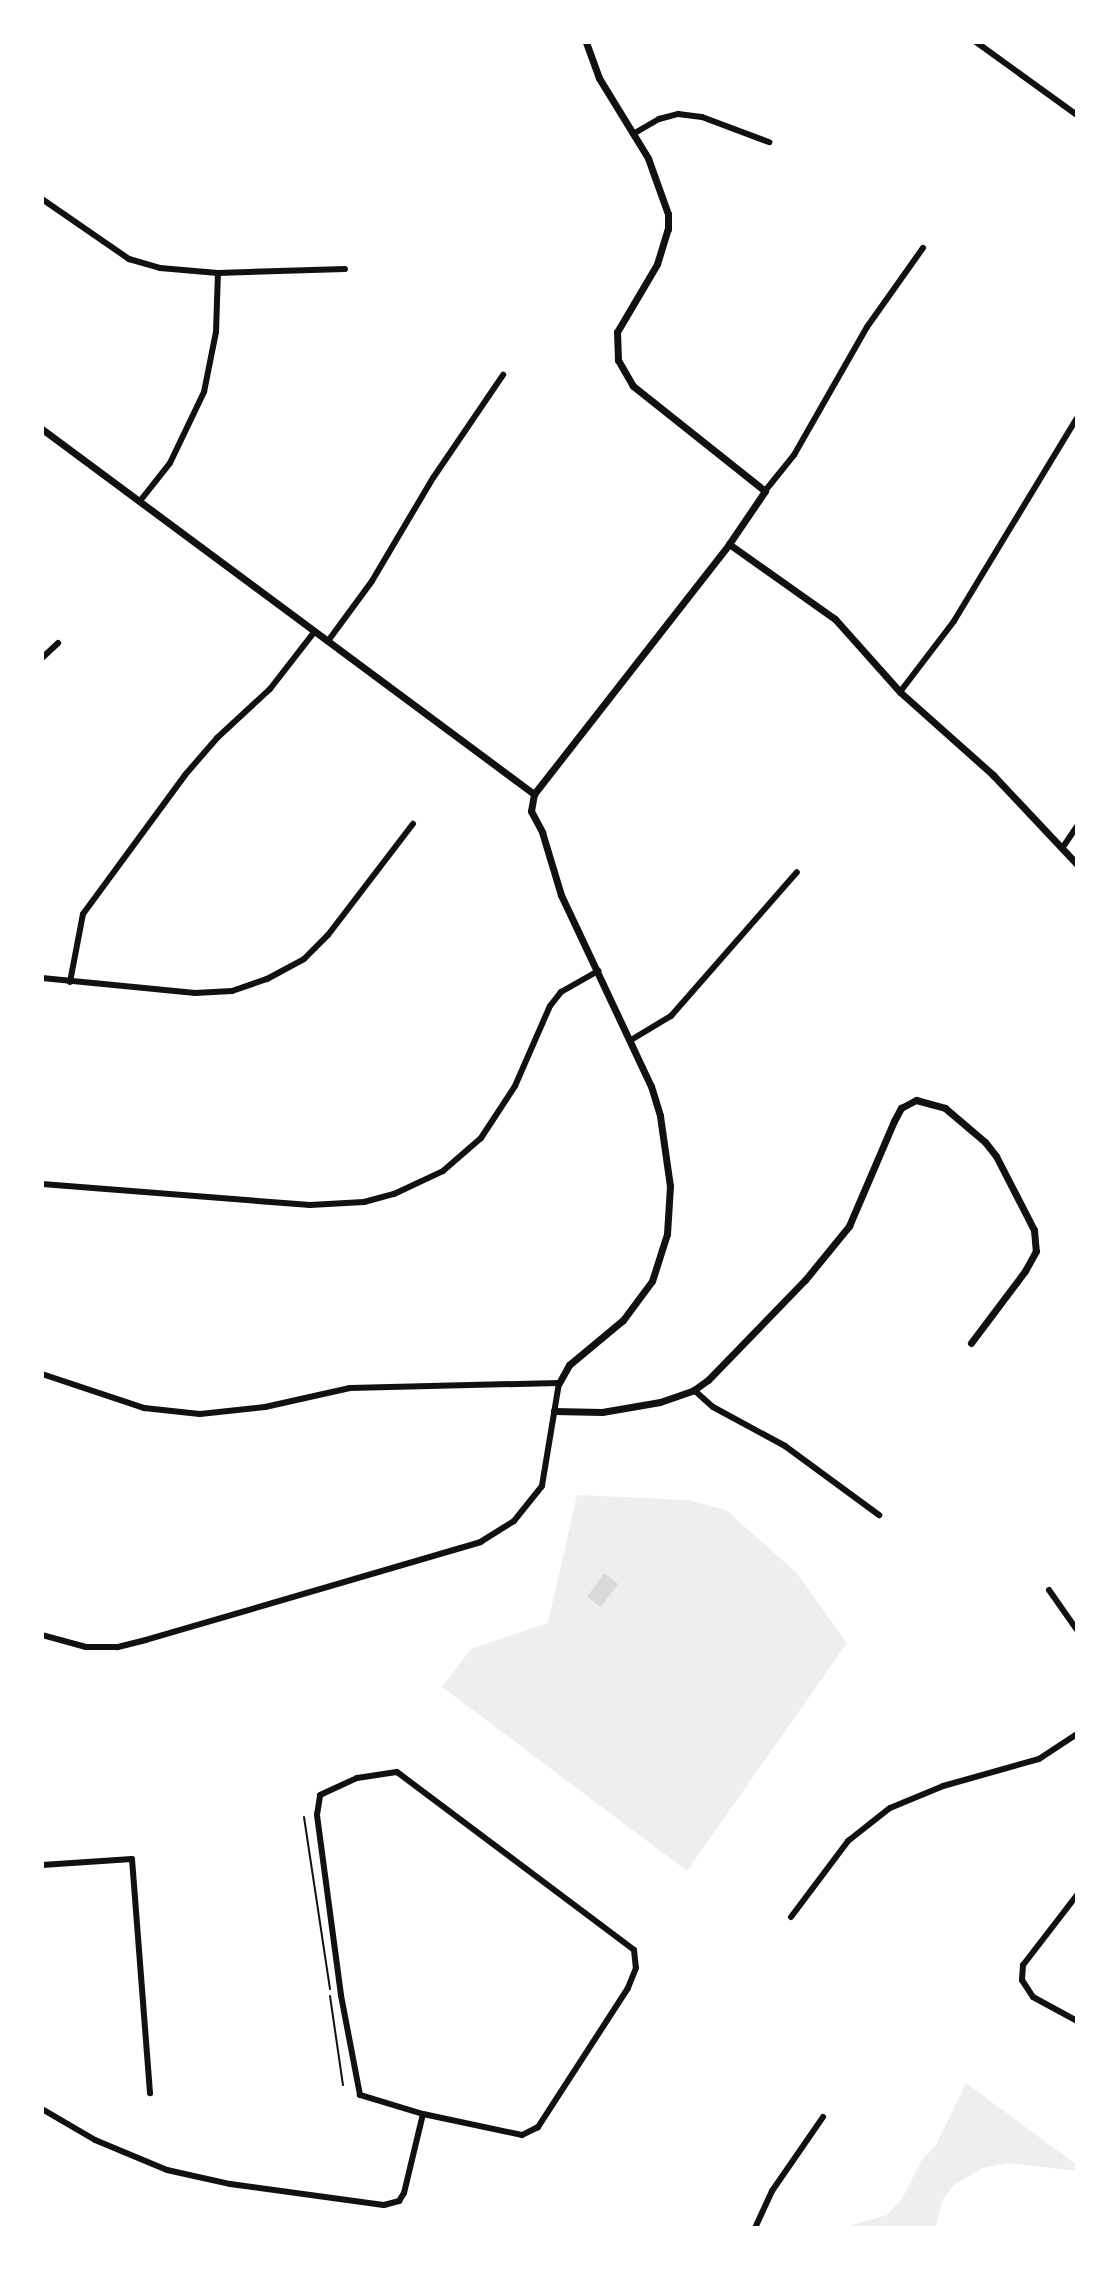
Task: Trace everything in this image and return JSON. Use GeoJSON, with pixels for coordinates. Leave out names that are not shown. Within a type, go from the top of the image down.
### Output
{"type":"FeatureCollection","features":[{"type":"Feature","properties":{"kind":"street"},"geometry":{"type":"LineString","coordinates":[[586,42],[599,78],[633,134],[664,197],[668,229],[657,264],[617,332],[618,360],[633,386],[765,491]]}},
{"type":"Feature","properties":{"kind":"street"},"geometry":{"type":"LineString","coordinates":[[976,42],[1077,115]]}},
{"type":"Feature","properties":{"kind":"street"},"geometry":{"type":"LineString","coordinates":[[633,134],[659,119],[678,114],[702,117],[769,142]]}},
{"type":"Feature","properties":{"kind":"street"},"geometry":{"type":"LineString","coordinates":[[42,199],[129,259],[160,268],[218,273],[345,269]]}},
{"type":"Feature","properties":{"kind":"street"},"geometry":{"type":"LineString","coordinates":[[42,1635],[86,1647],[132,1644],[481,1542],[514,1521],[542,1486],[559,1383],[582,1351],[623,1320],[639,1301],[657,1270],[667,1234],[670,1186],[662,1129],[651,1086],[561,895],[542,832],[531,811],[534,794],[729,544],[794,455],[867,327],[923,248]]}},
{"type":"Feature","properties":{"kind":"street"},"geometry":{"type":"LineString","coordinates":[[140,501],[170,463],[204,392],[216,332],[218,273]]}},
{"type":"Feature","properties":{"kind":"street"},"geometry":{"type":"LineString","coordinates":[[328,641],[372,581],[440,468],[503,375]]}},
{"type":"Feature","properties":{"kind":"street"},"geometry":{"type":"LineString","coordinates":[[900,692],[954,621],[1077,418]]}},
{"type":"Feature","properties":{"kind":"street"},"geometry":{"type":"LineString","coordinates":[[42,429],[534,794]]}},
{"type":"Feature","properties":{"kind":"street"},"geometry":{"type":"LineString","coordinates":[[729,544],[835,619],[900,692],[993,775],[1077,864]]}},
{"type":"Feature","properties":{"kind":"street"},"geometry":{"type":"LineString","coordinates":[[70,982],[83,914],[185,775],[217,738],[270,689],[315,631]]}},
{"type":"Feature","properties":{"kind":"street"},"geometry":{"type":"LineString","coordinates":[[42,658],[58,643]]}},
{"type":"Feature","properties":{"kind":"street"},"geometry":{"type":"LineString","coordinates":[[42,978],[195,993],[232,991],[267,979],[304,959],[328,935],[413,824]]}},
{"type":"Feature","properties":{"kind":"street"},"geometry":{"type":"LineString","coordinates":[[1063,847],[1077,826]]}},
{"type":"Feature","properties":{"kind":"street"},"geometry":{"type":"LineString","coordinates":[[631,1040],[671,1016],[797,872]]}},
{"type":"Feature","properties":{"kind":"street"},"geometry":{"type":"LineString","coordinates":[[42,1184],[310,1205],[344,1205],[394,1194],[443,1171],[481,1138],[515,1086],[550,1006],[561,992],[598,971]]}},
{"type":"Feature","properties":{"kind":"street"},"geometry":{"type":"LineString","coordinates":[[554,1411],[602,1412],[660,1402],[694,1390],[735,1353],[830,1252],[849,1226],[901,1108],[916,1100],[945,1108],[985,1142],[996,1156],[1034,1230],[1036,1251],[1025,1271],[971,1343]]}},
{"type":"Feature","properties":{"kind":"street"},"geometry":{"type":"LineString","coordinates":[[42,1374],[144,1408],[200,1414],[265,1407],[350,1388],[559,1383]]}},
{"type":"Feature","properties":{"kind":"street"},"geometry":{"type":"LineString","coordinates":[[694,1390],[713,1407],[785,1446],[879,1515]]}},
{"type":"Feature","properties":{"kind":"street"},"geometry":{"type":"LineString","coordinates":[[1049,1590],[1077,1630]]}},
{"type":"Feature","properties":{"kind":"street"},"geometry":{"type":"LineString","coordinates":[[791,1917],[848,1841],[890,1808],[943,1786],[1039,1759],[1074,1736],[1077,1748]]}},
{"type":"Feature","properties":{"kind":"street"},"geometry":{"type":"LineString","coordinates":[[397,1772],[634,1950],[636,1968],[628,1988],[538,2127],[522,2135],[423,2114],[360,2095],[341,1995],[317,1815],[320,1795],[357,1778],[397,1772]]}},
{"type":"Feature","properties":{"kind":"street"},"geometry":{"type":"LineString","coordinates":[[42,1865],[132,1859],[150,2093]]}},
{"type":"Feature","properties":{"kind":"street"},"geometry":{"type":"LineString","coordinates":[[1077,1895],[1023,1965],[1022,1980],[1033,1997],[1077,2021]]}},
{"type":"Feature","properties":{"kind":"street"},"geometry":{"type":"LineString","coordinates":[[42,2109],[115,2149],[197,2178],[369,2204],[399,2201],[423,2114]]}},
{"type":"Feature","properties":{"kind":"street"},"geometry":{"type":"LineString","coordinates":[[755,2228],[772,2191],[823,2117]]}},
{"type":"Feature","properties":{"kind":"path"},"geometry":{"type":"LineString","coordinates":[[304,1817],[343,2085]]}},
{"type":"Feature","properties":{"kind":"shaded area"},"geometry":{"type":"Polygon","coordinates":[[[577,1495],[688,1500],[726,1510],[796,1572],[847,1643],[687,1871],[442,1687],[471,1649],[548,1623],[577,1495]]]}},
{"type":"Feature","properties":{"kind":"shaded area"},"geometry":{"type":"Polygon","coordinates":[[[604,1573],[618,1584],[601,1607],[587,1597],[604,1573]]]}},
{"type":"Feature","properties":{"kind":"shaded area"},"geometry":{"type":"Polygon","coordinates":[[[966,2083],[1077,2165],[1077,2171],[1007,2163],[983,2168],[954,2185],[943,2199],[935,2228],[794,2228],[845,2227],[887,2215],[903,2197],[921,2161],[936,2145],[966,2083]]]}}]}
